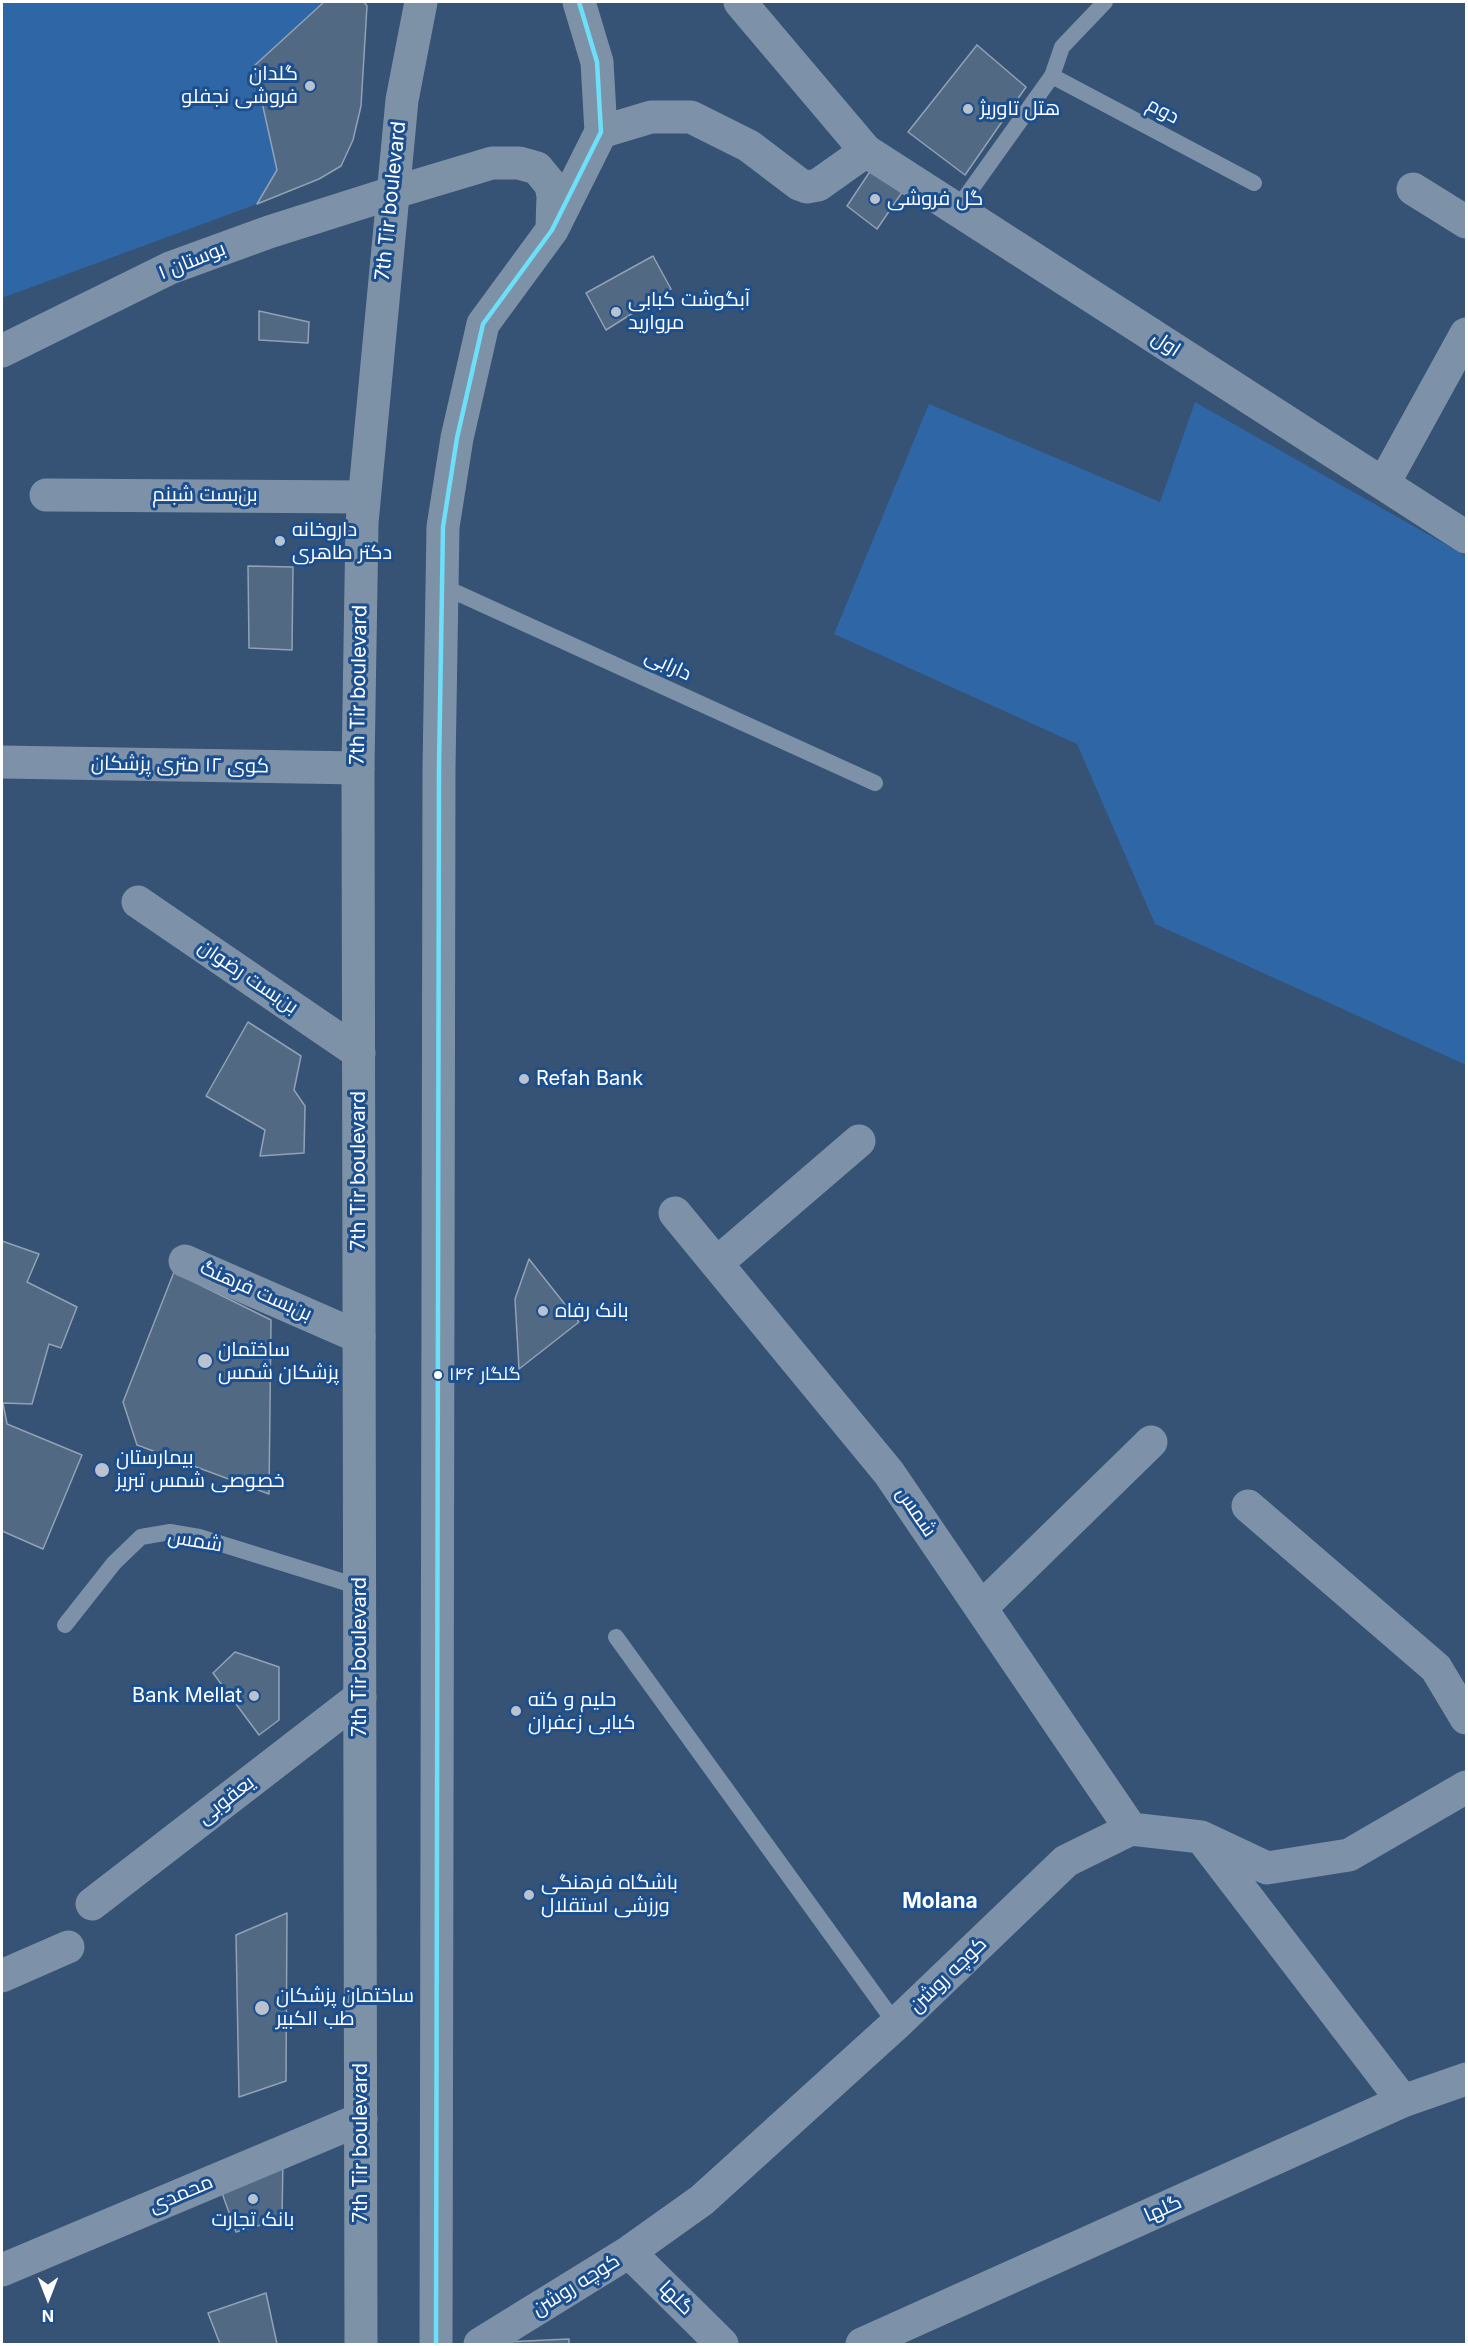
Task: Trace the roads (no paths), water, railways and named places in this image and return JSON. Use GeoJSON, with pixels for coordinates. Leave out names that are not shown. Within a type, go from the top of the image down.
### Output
{"type":"FeatureCollection","features":[{"type":"Feature","properties":{"kind":"highway","name":"7th Tir boulevard"},"geometry":{"type":"LineString","coordinates":[[362,2344],[358,768],[364,496],[402,100],[421,2]]}},
{"type":"Feature","properties":{"kind":"highway"},"geometry":{"type":"LineString","coordinates":[[436,2344],[439,804],[443,527],[457,438],[483,324],[552,230],[601,132],[597,62],[579,2]]}},
{"type":"Feature","properties":{"kind":"highway"},"geometry":{"type":"LineString","coordinates":[[392,193],[492,163],[519,163],[537,168],[551,185],[552,230]]}},
{"type":"Feature","properties":{"kind":"street","name":"اول"},"geometry":{"type":"LineString","coordinates":[[740,2],[866,151],[1467,537]]}},
{"type":"Feature","properties":{"kind":"street"},"geometry":{"type":"LineString","coordinates":[[601,132],[651,117],[691,117],[749,146],[807,187],[818,185],[866,151]]}},
{"type":"Feature","properties":{"kind":"street"},"geometry":{"type":"LineString","coordinates":[[1413,189],[1467,222]]}},
{"type":"Feature","properties":{"kind":"street","name":"بوستان ۱"},"geometry":{"type":"LineString","coordinates":[[2,351],[170,268],[269,232],[392,193]]}},
{"type":"Feature","properties":{"kind":"street"},"geometry":{"type":"LineString","coordinates":[[1383,483],[1467,334]]}},
{"type":"Feature","properties":{"kind":"street","name":"بن‌بست شبنم"},"geometry":{"type":"LineString","coordinates":[[46,495],[364,496]]}},
{"type":"Feature","properties":{"kind":"street","name":"کوی ۱۲ متری پزشکان"},"geometry":{"type":"LineString","coordinates":[[2,762],[358,768]]}},
{"type":"Feature","properties":{"kind":"street","name":"بن‌بست رضوان"},"geometry":{"type":"LineString","coordinates":[[138,902],[358,1053]]}},
{"type":"Feature","properties":{"kind":"street"},"geometry":{"type":"LineString","coordinates":[[717,1263],[859,1141]]}},
{"type":"Feature","properties":{"kind":"street","name":"شمس"},"geometry":{"type":"LineString","coordinates":[[675,1213],[889,1473],[1131,1829]]}},
{"type":"Feature","properties":{"kind":"street","name":"بن‌بست فرهنگ"},"geometry":{"type":"LineString","coordinates":[[185,1261],[359,1337]]}},
{"type":"Feature","properties":{"kind":"street"},"geometry":{"type":"LineString","coordinates":[[981,1608],[1150,1442]]}},
{"type":"Feature","properties":{"kind":"street"},"geometry":{"type":"LineString","coordinates":[[1248,1506],[1436,1668],[1467,1718]]}},
{"type":"Feature","properties":{"kind":"street","name":"یعقوبی"},"geometry":{"type":"LineString","coordinates":[[92,1904],[360,1697]]}},
{"type":"Feature","properties":{"kind":"street"},"geometry":{"type":"LineString","coordinates":[[1131,1829],[1201,1837],[1267,1868],[1349,1855],[1467,1788]]}},
{"type":"Feature","properties":{"kind":"street","name":"کوچه روشن"},"geometry":{"type":"LineString","coordinates":[[480,2344],[629,2252],[702,2200],[896,2024],[1066,1861],[1131,1829]]}},
{"type":"Feature","properties":{"kind":"street"},"geometry":{"type":"LineString","coordinates":[[1201,1837],[1403,2102]]}},
{"type":"Feature","properties":{"kind":"street"},"geometry":{"type":"LineString","coordinates":[[2,1976],[68,1947]]}},
{"type":"Feature","properties":{"kind":"street","name":"گلها"},"geometry":{"type":"LineString","coordinates":[[862,2344],[1403,2102],[1467,2079]]}},
{"type":"Feature","properties":{"kind":"street","name":"محمدی"},"geometry":{"type":"LineString","coordinates":[[2,2270],[361,2118]]}},
{"type":"Feature","properties":{"kind":"street","name":"گلها"},"geometry":{"type":"LineString","coordinates":[[629,2252],[722,2344]]}},
{"type":"Feature","properties":{"kind":"lane"},"geometry":{"type":"LineString","coordinates":[[957,209],[1052,76],[1062,47],[1105,2]]}},
{"type":"Feature","properties":{"kind":"lane","name":"دوم"},"geometry":{"type":"LineString","coordinates":[[1052,76],[1254,183]]}},
{"type":"Feature","properties":{"kind":"lane","name":"دارابی"},"geometry":{"type":"LineString","coordinates":[[442,586],[875,783]]}},
{"type":"Feature","properties":{"kind":"lane","name":"شمس"},"geometry":{"type":"LineString","coordinates":[[64,1625],[114,1563],[141,1537],[170,1532],[199,1537],[360,1587]]}},
{"type":"Feature","properties":{"kind":"lane"},"geometry":{"type":"LineString","coordinates":[[616,1636],[896,2024]]}},
{"type":"Feature","properties":{"kind":"place","name":"گلدان فروشی نجفلو"},"geometry":{"type":"Point","coordinates":[310,86]}},
{"type":"Feature","properties":{"kind":"place","name":"هتل تاوریژ"},"geometry":{"type":"Point","coordinates":[968,109]}},
{"type":"Feature","properties":{"kind":"place","name":"گل فروشی"},"geometry":{"type":"Point","coordinates":[875,199]}},
{"type":"Feature","properties":{"kind":"place","name":"آبگوشت کبابی مروارید"},"geometry":{"type":"Point","coordinates":[616,312]}},
{"type":"Feature","properties":{"kind":"place","name":"داروخانه دکتر طاهری"},"geometry":{"type":"Point","coordinates":[280,541]}},
{"type":"Feature","properties":{"kind":"place","name":"Refah Bank"},"geometry":{"type":"Point","coordinates":[524,1079]}},
{"type":"Feature","properties":{"kind":"place","name":"بانک رفاه"},"geometry":{"type":"Point","coordinates":[543,1311]}},
{"type":"Feature","properties":{"kind":"place","name":"ساختمان پزشکان شمس"},"geometry":{"type":"Point","coordinates":[205,1361]}},
{"type":"Feature","properties":{"kind":"place","name":"گلگار ۱۴۶"},"geometry":{"type":"Point","coordinates":[438,1375]}},
{"type":"Feature","properties":{"kind":"place","name":"بیمارستان خصوصی شمس تبریز"},"geometry":{"type":"Point","coordinates":[102,1470]}},
{"type":"Feature","properties":{"kind":"place","name":"Bank Mellat"},"geometry":{"type":"Point","coordinates":[254,1696]}},
{"type":"Feature","properties":{"kind":"place","name":"حلیم و کته کبابی زعفران"},"geometry":{"type":"Point","coordinates":[516,1711]}},
{"type":"Feature","properties":{"kind":"place","name":"باشگاه فرهنگی ورزشی استقلال"},"geometry":{"type":"Point","coordinates":[529,1895]}},
{"type":"Feature","properties":{"kind":"place","name":"ساختمان پزشکان طب الکبیر"},"geometry":{"type":"Point","coordinates":[262,2008]}},
{"type":"Feature","properties":{"kind":"place","name":"بانک تجارت"},"geometry":{"type":"Point","coordinates":[253,2199]}},
{"type":"Feature","properties":{"kind":"district","name":"Molana"},"geometry":{"type":"Point","coordinates":[940,1902]}}]}
